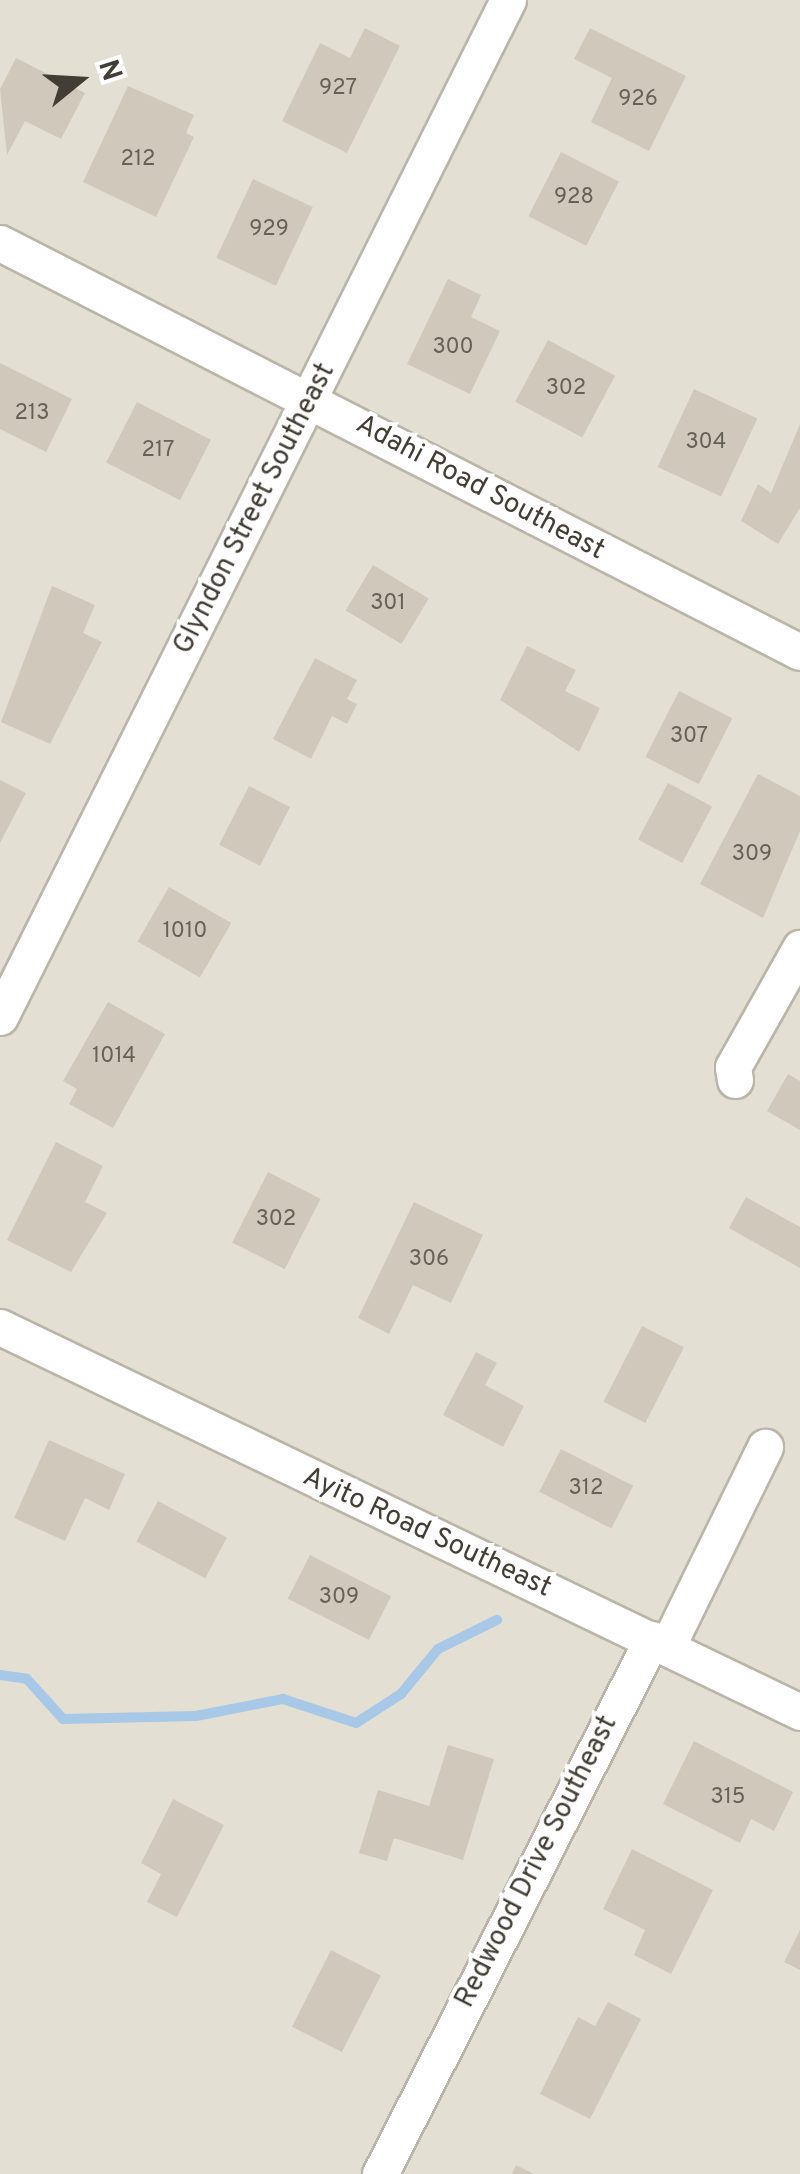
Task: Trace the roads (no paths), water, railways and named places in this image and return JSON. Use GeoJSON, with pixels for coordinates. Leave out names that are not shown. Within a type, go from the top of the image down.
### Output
{"type":"FeatureCollection","features":[{"type":"Feature","properties":{"kind":"street","name":"Glyndon Street Southeast"},"geometry":{"type":"LineString","coordinates":[[0,1017],[508,0]]}},
{"type":"Feature","properties":{"kind":"street","name":"Adahi Road Southeast"},"geometry":{"type":"LineString","coordinates":[[0,244],[311,398],[800,652]]}},
{"type":"Feature","properties":{"kind":"street"},"geometry":{"type":"LineString","coordinates":[[735,1080],[732,1067],[800,948]]}},
{"type":"Feature","properties":{"kind":"street","name":"Ayito Road Southeast"},"geometry":{"type":"LineString","coordinates":[[0,1327],[800,1712]]}},
{"type":"Feature","properties":{"kind":"street","name":"Redwood Drive Southeast"},"geometry":{"type":"LineString","coordinates":[[380,2174],[765,1447]]}},
{"type":"Feature","properties":{"kind":"waterway"},"geometry":{"type":"LineString","coordinates":[[0,1675],[27,1679],[63,1719],[196,1716],[283,1699],[356,1723],[401,1694],[438,1649],[497,1620]]}}]}
